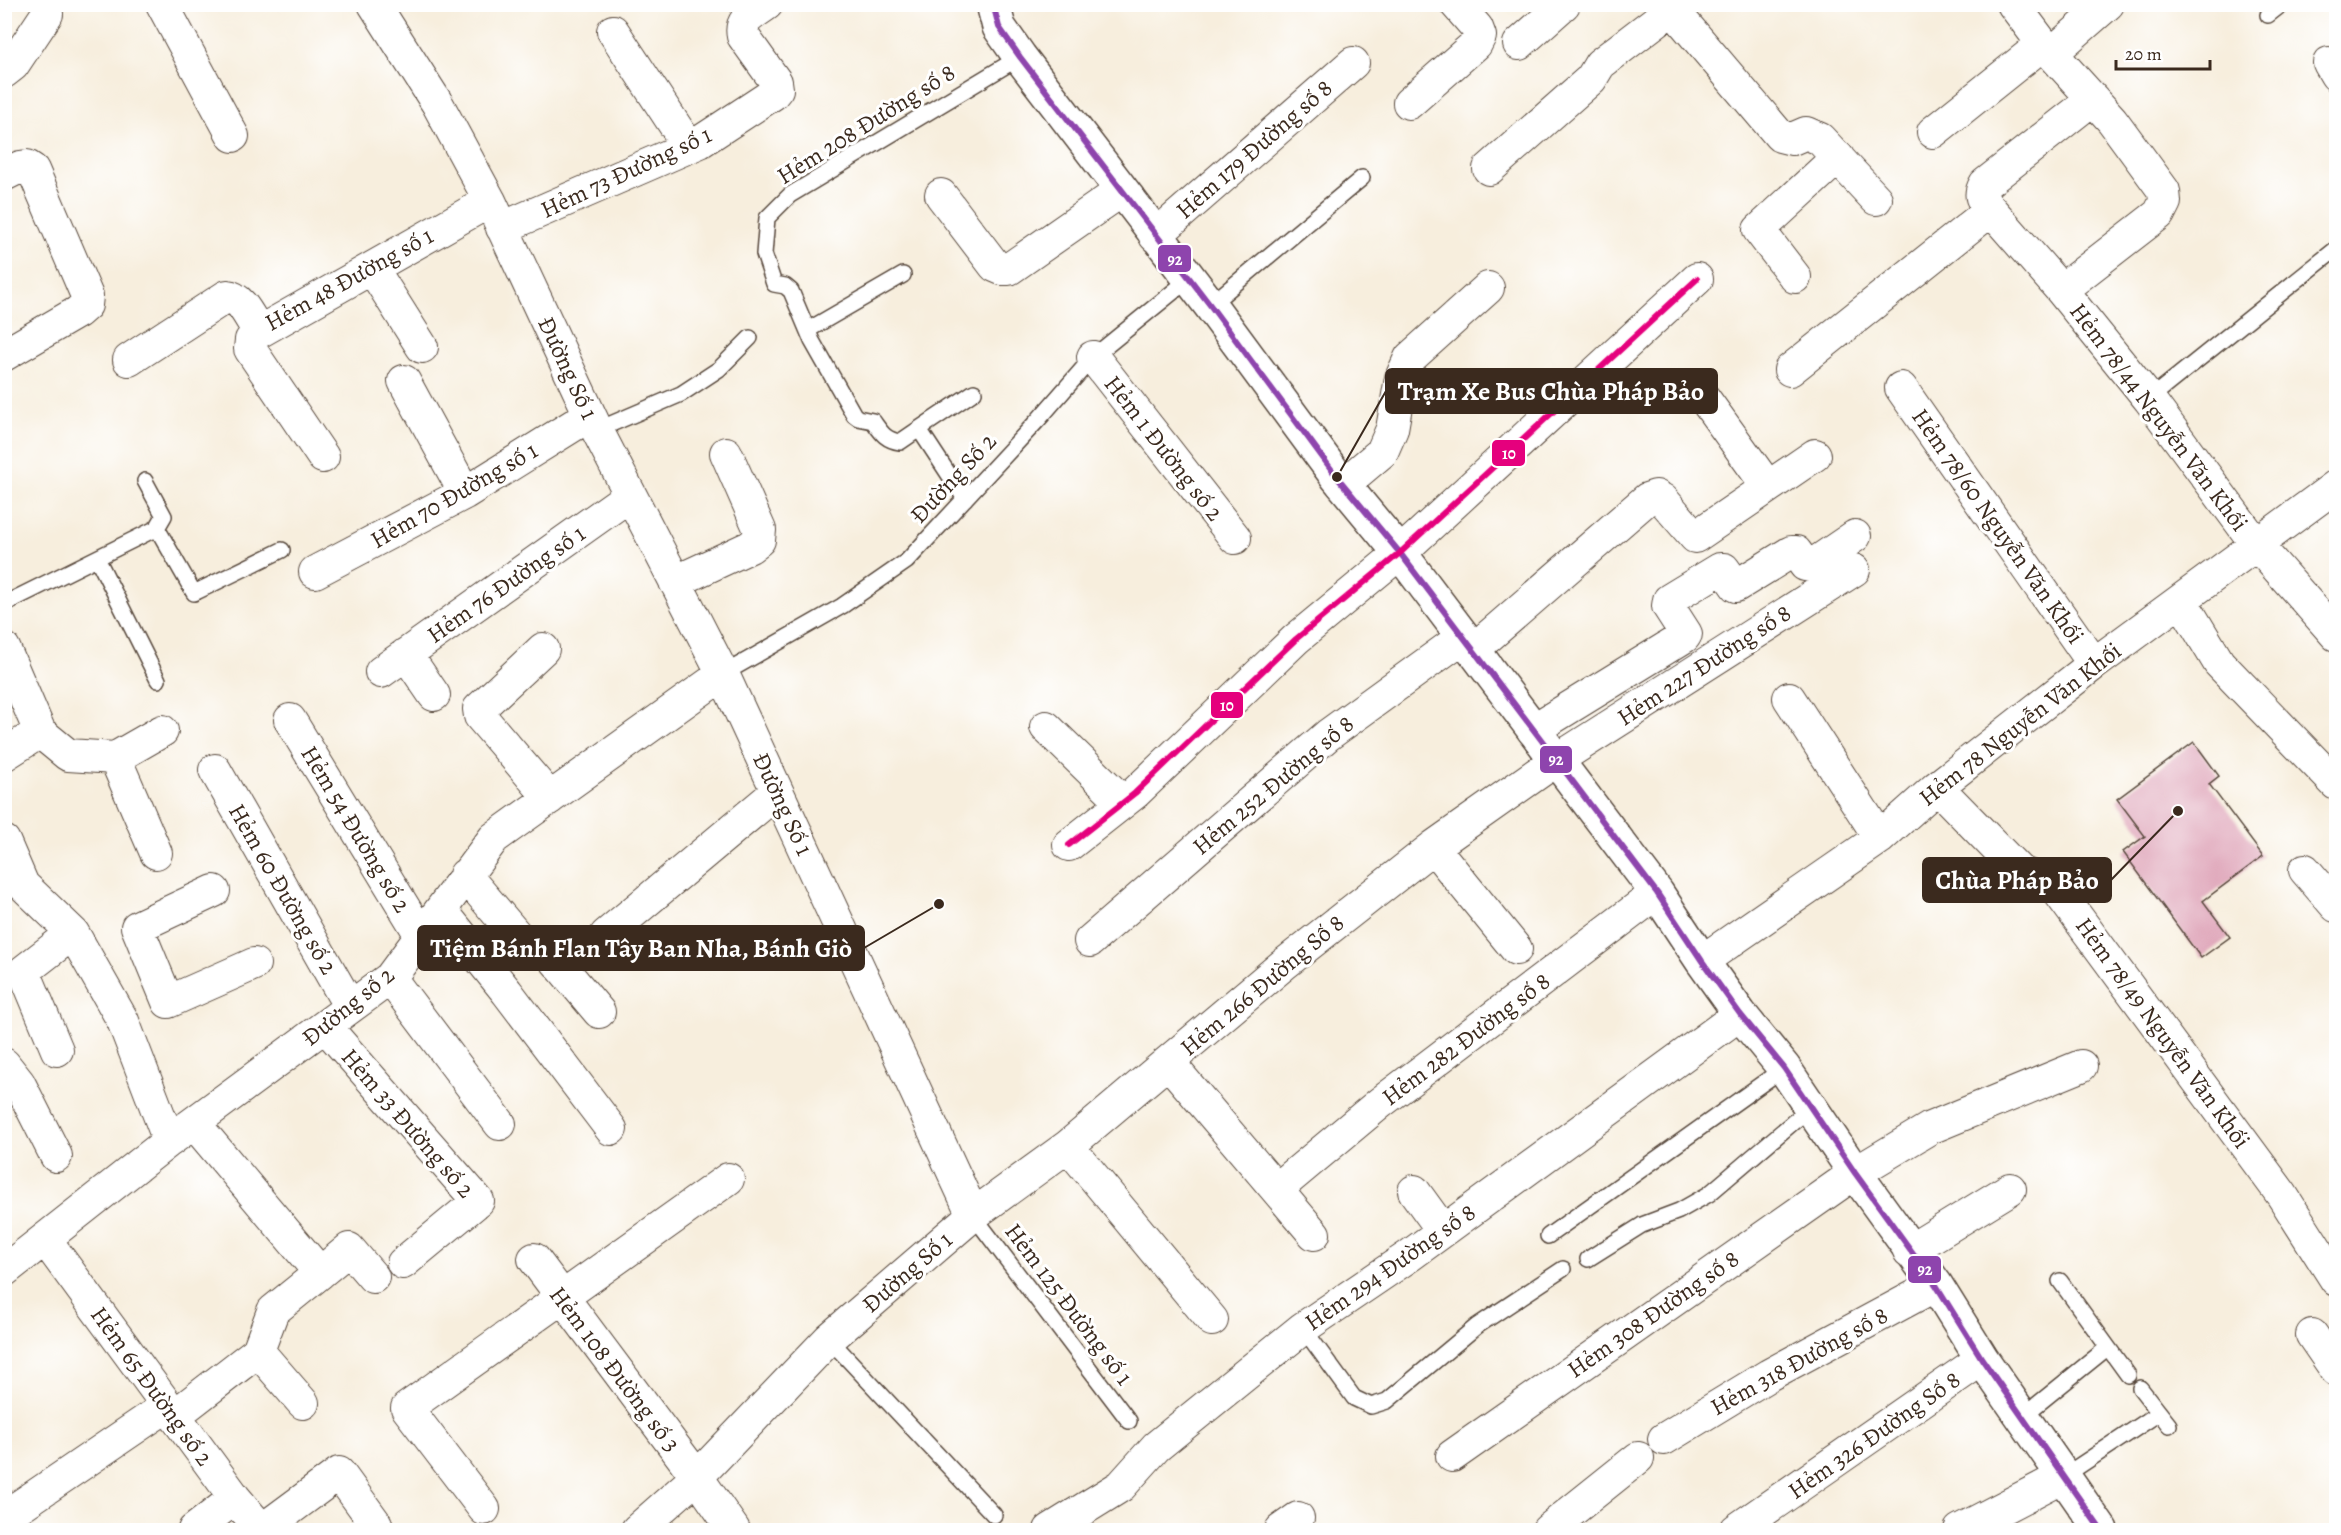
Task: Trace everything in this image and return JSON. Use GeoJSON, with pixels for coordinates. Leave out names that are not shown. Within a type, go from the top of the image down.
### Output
{"type":"FeatureCollection","features":[{"type":"Feature","properties":{"kind":"street","name":"Đường Số 1"},"geometry":{"type":"LineString","coordinates":[[374,4],[437,103],[496,214],[594,423],[723,674],[973,1215],[829,1339],[697,1477],[637,1530]]}},
{"type":"Feature","properties":{"kind":"street","name":"Hẻm 73 Đường số 1"},"geometry":{"type":"LineString","coordinates":[[496,214],[689,147],[746,112],[777,89],[776,82],[743,36],[741,28],[744,21],[767,4]]}},
{"type":"Feature","properties":{"kind":"street"},"geometry":{"type":"LineString","coordinates":[[993,4],[999,27],[1020,57],[1210,305],[1343,485],[1400,553],[1657,893],[1702,961],[1740,1014],[1784,1068],[1909,1251],[1936,1285],[1982,1359],[2101,1530]]}},
{"type":"Feature","properties":{"kind":"street"},"geometry":{"type":"LineString","coordinates":[[1408,103],[1476,44],[1480,36],[1478,28],[1456,4]]}},
{"type":"Feature","properties":{"kind":"street"},"geometry":{"type":"LineString","coordinates":[[1519,44],[1563,4]]}},
{"type":"Feature","properties":{"kind":"street","name":"Hẻm 78/44 Nguyễn Văn Khối"},"geometry":{"type":"LineString","coordinates":[[2013,4],[2048,48],[2112,120],[2164,191],[2165,202],[2159,214],[2061,290]]}},
{"type":"Feature","properties":{"kind":"street"},"geometry":{"type":"LineString","coordinates":[[1934,132],[2108,4]]}},
{"type":"Feature","properties":{"kind":"street"},"geometry":{"type":"LineString","coordinates":[[1489,169],[1591,79],[1600,64],[1670,7],[1780,136],[1792,139],[1806,133],[1820,139],[1876,199]]}},
{"type":"Feature","properties":{"kind":"street"},"geometry":{"type":"LineString","coordinates":[[174,9],[233,136]]}},
{"type":"Feature","properties":{"kind":"street"},"geometry":{"type":"LineString","coordinates":[[4,72],[13,65],[47,14]]}},
{"type":"Feature","properties":{"kind":"street"},"geometry":{"type":"LineString","coordinates":[[614,31],[689,147]]}},
{"type":"Feature","properties":{"kind":"street","name":"Hẻm 179 Đường số 8"},"geometry":{"type":"LineString","coordinates":[[1155,236],[1353,63]]}},
{"type":"Feature","properties":{"kind":"street"},"geometry":{"type":"LineString","coordinates":[[1790,370],[1991,210],[1981,199],[1980,192],[1985,184],[2093,99]]}},
{"type":"Feature","properties":{"kind":"street"},"geometry":{"type":"LineString","coordinates":[[1795,277],[1759,230],[1838,157]]}},
{"type":"Feature","properties":{"kind":"street"},"geometry":{"type":"LineString","coordinates":[[4,175],[20,167],[27,166],[33,170],[87,296],[86,305],[78,312],[4,355]]}},
{"type":"Feature","properties":{"kind":"street"},"geometry":{"type":"LineString","coordinates":[[941,195],[996,266],[1009,269],[1121,191]]}},
{"type":"Feature","properties":{"kind":"street","name":"Hẻm 78/44 Nguyễn Văn Khối"},"geometry":{"type":"LineString","coordinates":[[1991,210],[2061,290],[2149,399],[2257,545],[2337,635]]}},
{"type":"Feature","properties":{"kind":"street","name":"Hẻm 48 Đường số 1"},"geometry":{"type":"LineString","coordinates":[[129,360],[227,296],[233,296],[239,302],[259,332],[372,268],[496,214]]}},
{"type":"Feature","properties":{"kind":"street"},"geometry":{"type":"LineString","coordinates":[[372,268],[422,347]]}},
{"type":"Feature","properties":{"kind":"street"},"geometry":{"type":"LineString","coordinates":[[1069,845],[1123,802],[1296,639],[1400,553],[1697,279]]}},
{"type":"Feature","properties":{"kind":"street"},"geometry":{"type":"LineString","coordinates":[[1343,485],[1382,452],[1392,429],[1401,378],[1410,358],[1488,288]]}},
{"type":"Feature","properties":{"kind":"street"},"geometry":{"type":"LineString","coordinates":[[259,332],[251,339],[250,349],[322,457]]}},
{"type":"Feature","properties":{"kind":"street","name":"Hẻm 1 Đường số 2"},"geometry":{"type":"LineString","coordinates":[[1093,357],[1234,538]]}},
{"type":"Feature","properties":{"kind":"street"},"geometry":{"type":"LineString","coordinates":[[404,381],[465,493]]}},
{"type":"Feature","properties":{"kind":"street"},"geometry":{"type":"LineString","coordinates":[[1696,387],[1768,488],[1815,455]]}},
{"type":"Feature","properties":{"kind":"street","name":"Hẻm 78/60 Nguyễn Văn Khối"},"geometry":{"type":"LineString","coordinates":[[1901,388],[2094,663]]}},
{"type":"Feature","properties":{"kind":"street","name":"Hẻm 70 Đường số 1"},"geometry":{"type":"LineString","coordinates":[[315,572],[594,423]]}},
{"type":"Feature","properties":{"kind":"street"},"geometry":{"type":"LineString","coordinates":[[675,582],[750,547],[759,540],[760,530],[726,453]]}},
{"type":"Feature","properties":{"kind":"street","name":"Hẻm 78 Nguyễn Văn Khối"},"geometry":{"type":"LineString","coordinates":[[1702,961],[1880,838],[1937,787],[2094,663],[2337,486]]}},
{"type":"Feature","properties":{"kind":"street","name":"Hẻm 252 Đường số 8"},"geometry":{"type":"LineString","coordinates":[[1090,941],[1328,735],[1468,643],[1647,499],[1656,496],[1663,500],[1695,537],[1768,488]]}},
{"type":"Feature","properties":{"kind":"street","name":"Hẻm 76 Đường số 1"},"geometry":{"type":"LineString","coordinates":[[381,672],[630,495]]}},
{"type":"Feature","properties":{"kind":"street"},"geometry":{"type":"LineString","coordinates":[[1533,730],[1684,637],[1686,634],[1684,630],[1668,606],[1669,600],[1720,569],[1724,569],[1736,586],[1791,552],[1796,552],[1804,564],[1810,566],[1855,536]]}},
{"type":"Feature","properties":{"kind":"street","name":"Hẻm 227 Đường số 8"},"geometry":{"type":"LineString","coordinates":[[1556,761],[1854,570]]}},
{"type":"Feature","properties":{"kind":"street"},"geometry":{"type":"LineString","coordinates":[[2181,600],[2219,663],[2337,784]]}},
{"type":"Feature","properties":{"kind":"street"},"geometry":{"type":"LineString","coordinates":[[4,648],[40,732],[68,755],[115,758],[162,731]]}},
{"type":"Feature","properties":{"kind":"street"},"geometry":{"type":"LineString","coordinates":[[543,649],[479,709],[480,716],[550,798]]}},
{"type":"Feature","properties":{"kind":"street"},"geometry":{"type":"LineString","coordinates":[[406,654],[434,695]]}},
{"type":"Feature","properties":{"kind":"street","name":"Đường số 2"},"geometry":{"type":"LineString","coordinates":[[4,1271],[182,1132],[390,978],[494,838],[723,674]]}},
{"type":"Feature","properties":{"kind":"street"},"geometry":{"type":"LineString","coordinates":[[1789,698],[1880,838]]}},
{"type":"Feature","properties":{"kind":"street","name":"Hẻm 54 Đường số 2"},"geometry":{"type":"LineString","coordinates":[[290,720],[422,937]]}},
{"type":"Feature","properties":{"kind":"street"},"geometry":{"type":"LineString","coordinates":[[1046,727],[1123,802]]}},
{"type":"Feature","properties":{"kind":"street"},"geometry":{"type":"LineString","coordinates":[[4,755],[40,732]]}},
{"type":"Feature","properties":{"kind":"street"},"geometry":{"type":"LineString","coordinates":[[115,758],[156,853]]}},
{"type":"Feature","properties":{"kind":"street","name":"Hẻm 266 Đường Số 8"},"geometry":{"type":"LineString","coordinates":[[973,1215],[1068,1146],[1283,965],[1433,847],[1556,761]]}},
{"type":"Feature","properties":{"kind":"street","name":"Hẻm 60 Đường số 2"},"geometry":{"type":"LineString","coordinates":[[215,770],[350,1007]]}},
{"type":"Feature","properties":{"kind":"street","name":"Hẻm 78/49 Nguyễn Văn Khối"},"geometry":{"type":"LineString","coordinates":[[1937,787],[2019,872],[2055,887],[2282,1195],[2337,1280]]}},
{"type":"Feature","properties":{"kind":"street"},"geometry":{"type":"LineString","coordinates":[[606,935],[777,792]]}},
{"type":"Feature","properties":{"kind":"street"},"geometry":{"type":"LineString","coordinates":[[4,842],[23,885],[73,933],[182,1132],[320,1273]]}},
{"type":"Feature","properties":{"kind":"street"},"geometry":{"type":"LineString","coordinates":[[1433,847],[1516,949]]}},
{"type":"Feature","properties":{"kind":"street"},"geometry":{"type":"LineString","coordinates":[[2305,870],[2337,906]]}},
{"type":"Feature","properties":{"kind":"street"},"geometry":{"type":"LineString","coordinates":[[465,875],[523,943],[540,942],[599,1012]]}},
{"type":"Feature","properties":{"kind":"street"},"geometry":{"type":"LineString","coordinates":[[168,1002],[137,927],[214,891]]}},
{"type":"Feature","properties":{"kind":"street","name":"Hẻm 282 Đường số 8"},"geometry":{"type":"LineString","coordinates":[[1277,1189],[1380,1104],[1657,893]]}},
{"type":"Feature","properties":{"kind":"street"},"geometry":{"type":"LineString","coordinates":[[441,910],[611,1128]]}},
{"type":"Feature","properties":{"kind":"street"},"geometry":{"type":"LineString","coordinates":[[57,1050],[24,971],[73,933]]}},
{"type":"Feature","properties":{"kind":"street"},"geometry":{"type":"LineString","coordinates":[[123,1021],[254,964]]}},
{"type":"Feature","properties":{"kind":"street"},"geometry":{"type":"LineString","coordinates":[[390,978],[501,1124]]}},
{"type":"Feature","properties":{"kind":"street","name":"Hẻm 294 Đường số 8"},"geometry":{"type":"LineString","coordinates":[[1050,1530],[1121,1486],[1156,1447],[1303,1328],[1443,1231],[1740,1014]]}},
{"type":"Feature","properties":{"kind":"street","name":"Hẻm 33 Đường số 2"},"geometry":{"type":"LineString","coordinates":[[325,1026],[478,1201],[403,1263]]}},
{"type":"Feature","properties":{"kind":"street"},"geometry":{"type":"LineString","coordinates":[[1169,1063],[1314,1234]]}},
{"type":"Feature","properties":{"kind":"street"},"geometry":{"type":"LineString","coordinates":[[4,1064],[19,1083],[56,1156]]}},
{"type":"Feature","properties":{"kind":"street","name":"Hẻm 308 Đường số 8"},"geometry":{"type":"LineString","coordinates":[[1452,1456],[1855,1173],[1929,1128],[2081,1066]]}},
{"type":"Feature","properties":{"kind":"street"},"geometry":{"type":"LineString","coordinates":[[1068,1146],[1212,1320]]}},
{"type":"Feature","properties":{"kind":"street"},"geometry":{"type":"LineString","coordinates":[[484,1509],[407,1408],[728,1179]]}},
{"type":"Feature","properties":{"kind":"street"},"geometry":{"type":"LineString","coordinates":[[1909,1251],[2010,1189]]}},
{"type":"Feature","properties":{"kind":"street"},"geometry":{"type":"LineString","coordinates":[[1414,1191],[1443,1231]]}},
{"type":"Feature","properties":{"kind":"street","name":"Hẻm 65 Đường số 2"},"geometry":{"type":"LineString","coordinates":[[45,1239],[170,1411],[262,1530]]}},
{"type":"Feature","properties":{"kind":"street"},"geometry":{"type":"LineString","coordinates":[[4,1517],[170,1411],[258,1351],[273,1311],[349,1249],[373,1277]]}},
{"type":"Feature","properties":{"kind":"street","name":"Hẻm 108 Đường số 3"},"geometry":{"type":"LineString","coordinates":[[534,1260],[697,1477]]}},
{"type":"Feature","properties":{"kind":"street","name":"Hẻm 318 Đường số 8"},"geometry":{"type":"LineString","coordinates":[[1664,1439],[1769,1375],[1936,1285]]}},
{"type":"Feature","properties":{"kind":"street"},"geometry":{"type":"LineString","coordinates":[[2312,1335],[2337,1370]]}},
{"type":"Feature","properties":{"kind":"street"},"geometry":{"type":"LineString","coordinates":[[258,1351],[303,1403]]}},
{"type":"Feature","properties":{"kind":"street","name":"Hẻm 326 Đường Số 8"},"geometry":{"type":"LineString","coordinates":[[1736,1530],[1982,1359]]}},
{"type":"Feature","properties":{"kind":"street"},"geometry":{"type":"LineString","coordinates":[[1548,1530],[1638,1458]]}},
{"type":"Feature","properties":{"kind":"street"},"geometry":{"type":"LineString","coordinates":[[262,1530],[339,1473],[376,1524]]}},
{"type":"Feature","properties":{"kind":"street"},"geometry":{"type":"LineString","coordinates":[[1960,1530],[2064,1476]]}},
{"type":"Feature","properties":{"kind":"street"},"geometry":{"type":"LineString","coordinates":[[697,1477],[734,1530]]}},
{"type":"Feature","properties":{"kind":"street"},"geometry":{"type":"LineString","coordinates":[[194,1530],[235,1498]]}},
{"type":"Feature","properties":{"kind":"lane"},"geometry":{"type":"LineString","coordinates":[[2268,15],[2282,4]]}},
{"type":"Feature","properties":{"kind":"lane","name":"Hẻm 208 Đường số 8"},"geometry":{"type":"LineString","coordinates":[[808,330],[791,291],[785,286],[774,285],[764,254],[767,218],[790,195],[1020,57]]}},
{"type":"Feature","properties":{"kind":"lane"},"geometry":{"type":"LineString","coordinates":[[1210,305],[1362,178]]}},
{"type":"Feature","properties":{"kind":"lane"},"geometry":{"type":"LineString","coordinates":[[2149,399],[2337,249]]}},
{"type":"Feature","properties":{"kind":"lane"},"geometry":{"type":"LineString","coordinates":[[903,275],[808,330],[854,415],[873,421],[883,436],[891,441],[900,442],[974,392]]}},
{"type":"Feature","properties":{"kind":"lane","name":"Đường Số 2"},"geometry":{"type":"LineString","coordinates":[[723,674],[842,606],[907,561],[1093,357],[1189,279]]}},
{"type":"Feature","properties":{"kind":"lane"},"geometry":{"type":"LineString","coordinates":[[594,423],[689,389],[719,369],[750,338]]}},
{"type":"Feature","properties":{"kind":"lane"},"geometry":{"type":"LineString","coordinates":[[919,429],[965,499]]}},
{"type":"Feature","properties":{"kind":"lane"},"geometry":{"type":"LineString","coordinates":[[4,604],[157,528],[164,516],[145,481]]}},
{"type":"Feature","properties":{"kind":"lane"},"geometry":{"type":"LineString","coordinates":[[157,528],[194,593],[282,550]]}},
{"type":"Feature","properties":{"kind":"lane"},"geometry":{"type":"LineString","coordinates":[[97,558],[158,680]]}},
{"type":"Feature","properties":{"kind":"lane"},"geometry":{"type":"LineString","coordinates":[[1548,1236],[1784,1068]]}},
{"type":"Feature","properties":{"kind":"lane"},"geometry":{"type":"LineString","coordinates":[[1588,1259],[1642,1226],[1679,1211],[1709,1194],[1811,1107]]}},
{"type":"Feature","properties":{"kind":"lane","name":"Hẻm 125 Đường số 1"},"geometry":{"type":"LineString","coordinates":[[973,1215],[1129,1421]]}},
{"type":"Feature","properties":{"kind":"lane"},"geometry":{"type":"LineString","coordinates":[[1303,1328],[1354,1398],[1371,1406],[1388,1401],[1477,1326],[1563,1269]]}},
{"type":"Feature","properties":{"kind":"lane"},"geometry":{"type":"LineString","coordinates":[[2060,1281],[2128,1375]]}},
{"type":"Feature","properties":{"kind":"lane"},"geometry":{"type":"LineString","coordinates":[[829,1339],[994,1515]]}},
{"type":"Feature","properties":{"kind":"lane"},"geometry":{"type":"LineString","coordinates":[[2023,1416],[2107,1348]]}},
{"type":"Feature","properties":{"kind":"lane"},"geometry":{"type":"LineString","coordinates":[[2064,1476],[2164,1419],[2140,1388]]}},
{"type":"Feature","properties":{"kind":"building"},"geometry":{"type":"Polygon","coordinates":[[[2194,742],[2219,776],[2209,784],[2263,856],[2203,901],[2230,937],[2201,958],[2123,852],[2145,836],[2117,799],[2194,742]]]}},
{"type":"Feature","properties":{"kind":"transit line","name":"92"},"geometry":{"type":"LineString","coordinates":[[993,4],[999,27],[1020,57],[1210,305],[1337,477],[1400,553],[1657,893],[1702,961],[1740,1014],[1784,1068],[1855,1173],[1936,1285],[1982,1359],[2101,1530]]}},
{"type":"Feature","properties":{"kind":"transit line","name":"10"},"geometry":{"type":"LineString","coordinates":[[1069,845],[1135,793],[1296,639],[1400,553],[1697,279]]}},
{"type":"Feature","properties":{"kind":"place","name":"Trạm Xe Bus Chùa Pháp Bảo"},"geometry":{"type":"Point","coordinates":[1337,477]}},
{"type":"Feature","properties":{"kind":"place","name":"Chùa Pháp Bảo"},"geometry":{"type":"Point","coordinates":[2178,811]}},
{"type":"Feature","properties":{"kind":"place","name":"Tiệm Bánh Flan Tây Ban Nha, Bánh Giò"},"geometry":{"type":"Point","coordinates":[939,904]}}]}
